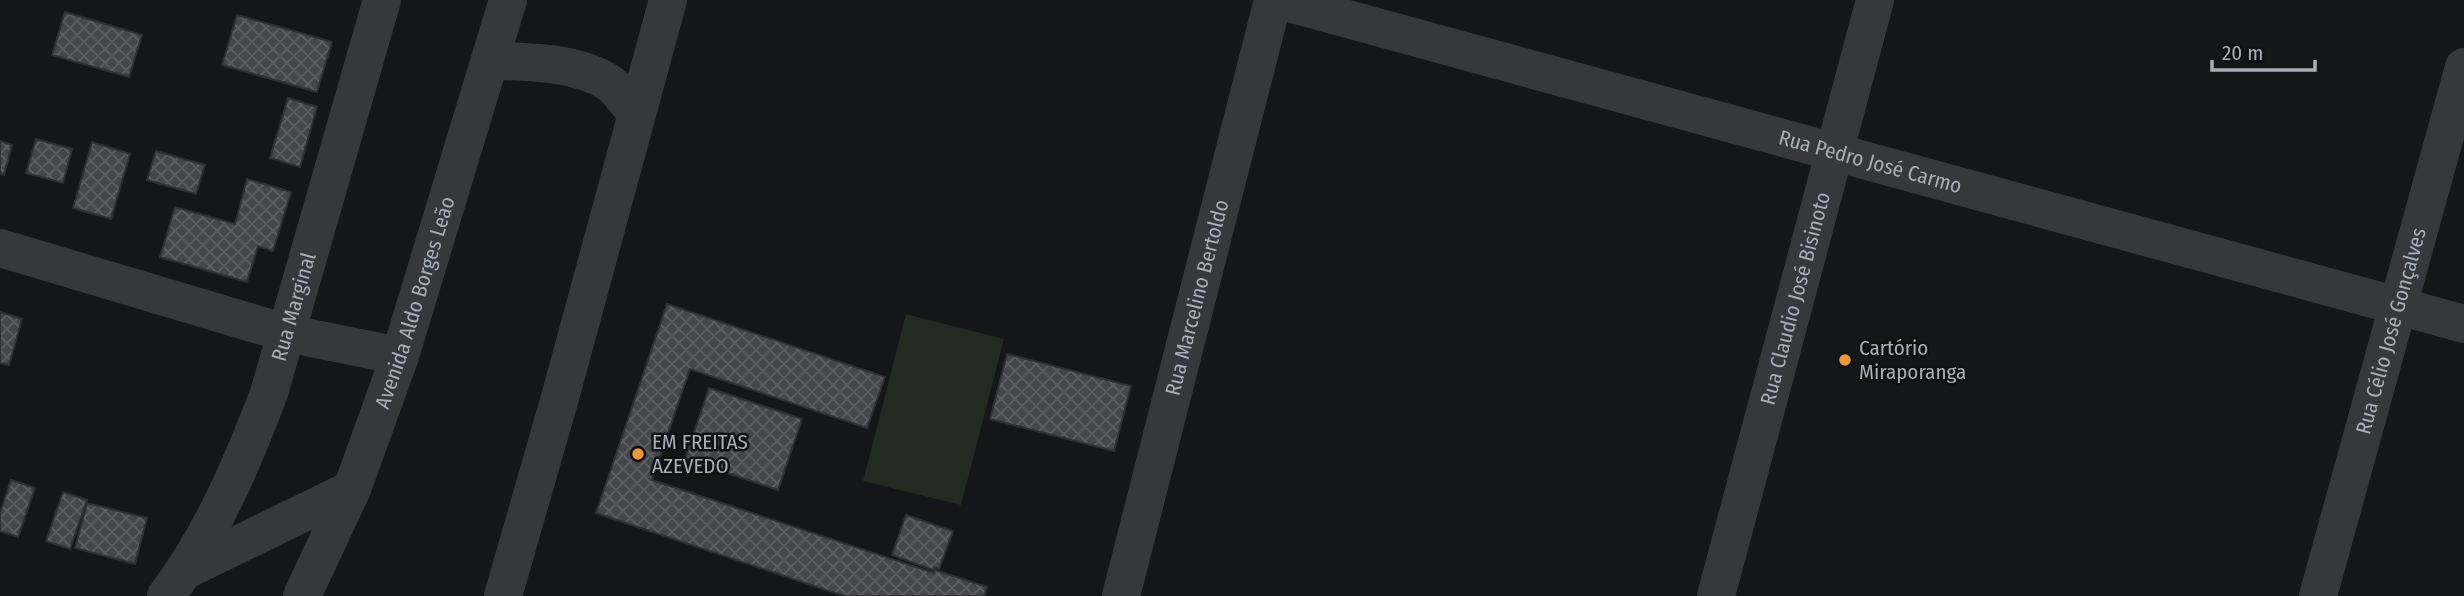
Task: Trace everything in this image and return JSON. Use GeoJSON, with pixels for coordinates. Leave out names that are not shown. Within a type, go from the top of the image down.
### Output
{"type":"FeatureCollection","features":[{"type":"Feature","properties":{"kind":"street","name":"Rua Marginal"},"geometry":{"type":"LineString","coordinates":[[176,583],[247,452],[269,393],[382,0]]}},
{"type":"Feature","properties":{"kind":"street","name":"Avenida Aldo Borges Leão"},"geometry":{"type":"LineString","coordinates":[[302,596],[352,489],[400,356],[508,0]]}},
{"type":"Feature","properties":{"kind":"street"},"geometry":{"type":"LineString","coordinates":[[503,596],[668,0]]}},
{"type":"Feature","properties":{"kind":"street","name":"Rua Pedro José Carmo"},"geometry":{"type":"LineString","coordinates":[[1275,0],[2464,324]]}},
{"type":"Feature","properties":{"kind":"street","name":"Rua Marcelino Bertoldo"},"geometry":{"type":"LineString","coordinates":[[1121,596],[1275,0]]}},
{"type":"Feature","properties":{"kind":"street","name":"Rua Claudio José Bisinoto"},"geometry":{"type":"LineString","coordinates":[[1716,596],[1875,0]]}},
{"type":"Feature","properties":{"kind":"street"},"geometry":{"type":"LineString","coordinates":[[489,61],[528,61],[584,71],[611,85],[637,114]]}},
{"type":"Feature","properties":{"kind":"street","name":"Rua Célio José Gonçalves"},"geometry":{"type":"LineString","coordinates":[[2318,596],[2464,67]]}},
{"type":"Feature","properties":{"kind":"street"},"geometry":{"type":"LineString","coordinates":[[0,248],[286,333],[400,356]]}},
{"type":"Feature","properties":{"kind":"street"},"geometry":{"type":"LineString","coordinates":[[176,583],[352,489]]}},
{"type":"Feature","properties":{"kind":"shaded area"},"geometry":{"type":"Polygon","coordinates":[[[906,314],[1004,339],[961,505],[863,481],[906,314]]]}},
{"type":"Feature","properties":{"kind":"building"},"geometry":{"type":"Polygon","coordinates":[[[65,12],[142,35],[129,77],[52,55],[65,12]]]}},
{"type":"Feature","properties":{"kind":"building"},"geometry":{"type":"Polygon","coordinates":[[[237,15],[332,42],[317,92],[222,65],[237,15]]]}},
{"type":"Feature","properties":{"kind":"building"},"geometry":{"type":"Polygon","coordinates":[[[288,98],[317,107],[300,167],[270,158],[288,98]]]}},
{"type":"Feature","properties":{"kind":"building"},"geometry":{"type":"Polygon","coordinates":[[[36,139],[72,149],[63,183],[26,173],[36,139]]]}},
{"type":"Feature","properties":{"kind":"building"},"geometry":{"type":"Polygon","coordinates":[[[0,141],[12,145],[4,175],[0,173],[0,141]]]}},
{"type":"Feature","properties":{"kind":"building"},"geometry":{"type":"Polygon","coordinates":[[[92,142],[130,154],[111,219],[73,208],[92,142]]]}},
{"type":"Feature","properties":{"kind":"building"},"geometry":{"type":"Polygon","coordinates":[[[156,151],[205,165],[196,194],[147,180],[156,151]]]}},
{"type":"Feature","properties":{"kind":"building"},"geometry":{"type":"Polygon","coordinates":[[[247,179],[291,192],[273,251],[258,246],[247,282],[160,257],[175,207],[235,224],[247,179]]]}},
{"type":"Feature","properties":{"kind":"building","name":"EM FREITAS AZEVEDO"},"geometry":{"type":"Polygon","coordinates":[[[667,304],[885,377],[867,428],[690,369],[652,480],[934,573],[935,570],[987,587],[984,596],[844,596],[596,513],[667,304]]]}},
{"type":"Feature","properties":{"kind":"building"},"geometry":{"type":"Polygon","coordinates":[[[0,312],[22,319],[9,365],[0,363],[0,312]]]}},
{"type":"Feature","properties":{"kind":"building"},"geometry":{"type":"Polygon","coordinates":[[[1007,354],[1131,386],[1114,451],[990,419],[1007,354]]]}},
{"type":"Feature","properties":{"kind":"building","name":"EM FREITAS AZEVEDO"},"geometry":{"type":"Polygon","coordinates":[[[709,388],[802,419],[778,490],[685,459],[709,388]]]}},
{"type":"Feature","properties":{"kind":"building"},"geometry":{"type":"Polygon","coordinates":[[[11,480],[35,488],[18,537],[0,531],[0,513],[11,480]]]}},
{"type":"Feature","properties":{"kind":"building"},"geometry":{"type":"Polygon","coordinates":[[[63,492],[87,500],[70,549],[46,541],[63,492]]]}},
{"type":"Feature","properties":{"kind":"building"},"geometry":{"type":"Polygon","coordinates":[[[87,503],[147,518],[135,564],[75,548],[87,503]]]}},
{"type":"Feature","properties":{"kind":"building"},"geometry":{"type":"Polygon","coordinates":[[[906,515],[953,531],[939,569],[934,567],[933,570],[892,555],[906,515]]]}},
{"type":"Feature","properties":{"kind":"place","name":"Cartório Miraporanga"},"geometry":{"type":"Point","coordinates":[1845,360]}},
{"type":"Feature","properties":{"kind":"place","name":"EM FREITAS AZEVEDO"},"geometry":{"type":"Point","coordinates":[638,454]}}]}
